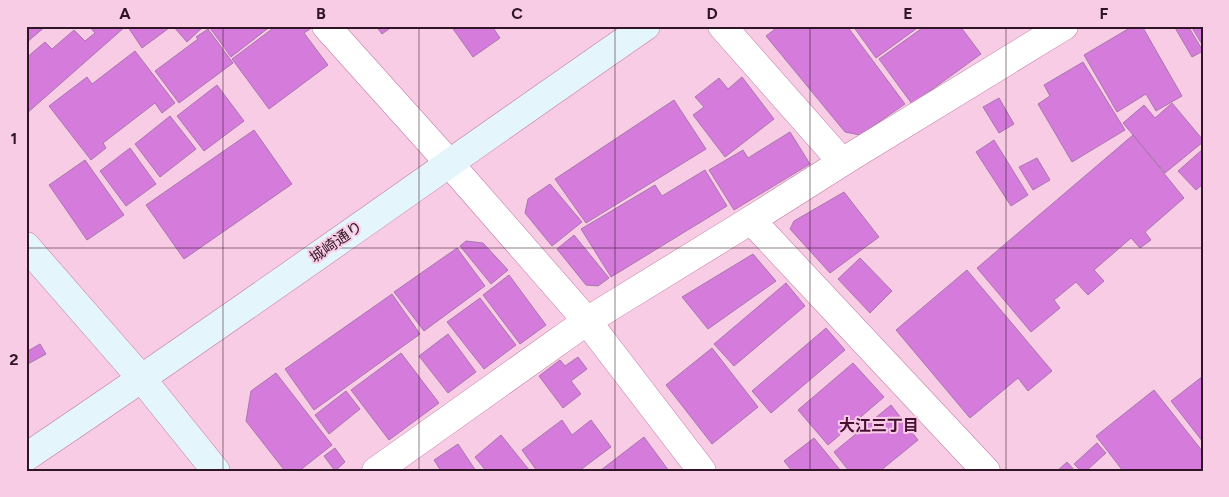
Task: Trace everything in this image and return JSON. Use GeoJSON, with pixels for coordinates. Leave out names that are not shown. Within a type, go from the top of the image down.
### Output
{"type":"FeatureCollection","features":[{"type":"Feature","properties":{"kind":"street"},"geometry":{"type":"LineString","coordinates":[[326,26],[587,321],[702,471]]}},
{"type":"Feature","properties":{"kind":"street","name":"城崎通り"},"geometry":{"type":"LineString","coordinates":[[26,457],[142,379],[646,26]]}},
{"type":"Feature","properties":{"kind":"street"},"geometry":{"type":"LineString","coordinates":[[722,26],[842,162]]}},
{"type":"Feature","properties":{"kind":"street"},"geometry":{"type":"LineString","coordinates":[[376,471],[587,321],[1064,26]]}},
{"type":"Feature","properties":{"kind":"street"},"geometry":{"type":"LineString","coordinates":[[751,220],[986,471]]}},
{"type":"Feature","properties":{"kind":"street"},"geometry":{"type":"LineString","coordinates":[[26,246],[142,379],[216,471]]}},
{"type":"Feature","properties":{"kind":"building"},"geometry":{"type":"Polygon","coordinates":[[[26,26],[46,26],[26,43],[26,26]]]}},
{"type":"Feature","properties":{"kind":"building"},"geometry":{"type":"Polygon","coordinates":[[[89,26],[126,26],[26,114],[26,58],[45,42],[52,49],[74,30],[85,41],[95,33],[89,26]]]}},
{"type":"Feature","properties":{"kind":"building"},"geometry":{"type":"Polygon","coordinates":[[[129,26],[168,26],[169,28],[142,48],[129,26]]]}},
{"type":"Feature","properties":{"kind":"building"},"geometry":{"type":"Polygon","coordinates":[[[173,26],[204,26],[187,42],[173,26]]]}},
{"type":"Feature","properties":{"kind":"building"},"geometry":{"type":"Polygon","coordinates":[[[212,26],[271,26],[231,57],[210,28],[212,26]]]}},
{"type":"Feature","properties":{"kind":"building"},"geometry":{"type":"Polygon","coordinates":[[[276,26],[308,26],[310,29],[304,33],[328,65],[269,109],[232,59],[276,26]]]}},
{"type":"Feature","properties":{"kind":"building"},"geometry":{"type":"Polygon","coordinates":[[[376,26],[393,26],[382,34],[376,26]]]}},
{"type":"Feature","properties":{"kind":"building"},"geometry":{"type":"Polygon","coordinates":[[[451,26],[492,26],[500,38],[473,57],[451,26]]]}},
{"type":"Feature","properties":{"kind":"building"},"geometry":{"type":"Polygon","coordinates":[[[779,26],[847,26],[905,104],[860,135],[845,132],[766,36],[779,26]]]}},
{"type":"Feature","properties":{"kind":"building"},"geometry":{"type":"Polygon","coordinates":[[[853,26],[920,26],[876,58],[853,26]]]}},
{"type":"Feature","properties":{"kind":"building"},"geometry":{"type":"Polygon","coordinates":[[[925,26],[960,26],[981,54],[912,104],[879,59],[925,26]]]}},
{"type":"Feature","properties":{"kind":"building"},"geometry":{"type":"Polygon","coordinates":[[[1133,26],[1142,26],[1182,96],[1156,111],[1146,94],[1117,112],[1084,55],[1133,26]]]}},
{"type":"Feature","properties":{"kind":"building"},"geometry":{"type":"Polygon","coordinates":[[[1174,26],[1188,26],[1203,51],[1192,57],[1174,26]]]}},
{"type":"Feature","properties":{"kind":"building"},"geometry":{"type":"Polygon","coordinates":[[[1191,26],[1203,26],[1203,46],[1191,26]]]}},
{"type":"Feature","properties":{"kind":"building"},"geometry":{"type":"Polygon","coordinates":[[[208,29],[233,63],[179,103],[155,71],[198,39],[196,37],[208,29]]]}},
{"type":"Feature","properties":{"kind":"building"},"geometry":{"type":"Polygon","coordinates":[[[135,51],[175,103],[162,113],[155,103],[103,143],[106,148],[91,160],[49,106],[87,77],[92,84],[135,51]]]}},
{"type":"Feature","properties":{"kind":"building"},"geometry":{"type":"Polygon","coordinates":[[[1083,62],[1125,130],[1072,162],[1038,104],[1050,96],[1044,85],[1083,62]]]}},
{"type":"Feature","properties":{"kind":"building"},"geometry":{"type":"Polygon","coordinates":[[[742,77],[774,119],[725,157],[693,115],[704,107],[695,97],[719,78],[728,89],[742,77]]]}},
{"type":"Feature","properties":{"kind":"building"},"geometry":{"type":"Polygon","coordinates":[[[217,85],[244,121],[204,151],[177,116],[217,85]]]}},
{"type":"Feature","properties":{"kind":"building"},"geometry":{"type":"Polygon","coordinates":[[[999,98],[1014,124],[999,133],[983,107],[999,98]]]}},
{"type":"Feature","properties":{"kind":"building"},"geometry":{"type":"Polygon","coordinates":[[[674,100],[706,149],[586,223],[555,179],[674,100]]]}},
{"type":"Feature","properties":{"kind":"building"},"geometry":{"type":"Polygon","coordinates":[[[1172,103],[1203,142],[1165,173],[1123,123],[1144,105],[1155,118],[1172,103]]]}},
{"type":"Feature","properties":{"kind":"building"},"geometry":{"type":"Polygon","coordinates":[[[170,116],[196,149],[160,177],[135,144],[170,116]]]}},
{"type":"Feature","properties":{"kind":"building"},"geometry":{"type":"Polygon","coordinates":[[[254,130],[292,184],[184,259],[146,205],[254,130]]]}},
{"type":"Feature","properties":{"kind":"building"},"geometry":{"type":"Polygon","coordinates":[[[790,132],[810,164],[734,210],[709,170],[743,150],[748,158],[790,132]]]}},
{"type":"Feature","properties":{"kind":"building"},"geometry":{"type":"Polygon","coordinates":[[[1133,135],[1184,198],[1145,232],[1151,240],[1140,248],[1131,238],[1094,270],[1104,281],[1088,295],[1076,282],[1054,300],[1060,308],[1031,332],[977,268],[1133,135]]]}},
{"type":"Feature","properties":{"kind":"building"},"geometry":{"type":"Polygon","coordinates":[[[994,140],[1028,195],[1011,206],[976,152],[994,140]]]}},
{"type":"Feature","properties":{"kind":"building"},"geometry":{"type":"Polygon","coordinates":[[[130,148],[156,184],[126,206],[100,171],[130,148]]]}},
{"type":"Feature","properties":{"kind":"building"},"geometry":{"type":"Polygon","coordinates":[[[1203,149],[1203,184],[1196,190],[1178,171],[1203,149]]]}},
{"type":"Feature","properties":{"kind":"building"},"geometry":{"type":"Polygon","coordinates":[[[1037,158],[1050,180],[1033,190],[1019,167],[1037,158]]]}},
{"type":"Feature","properties":{"kind":"building"},"geometry":{"type":"Polygon","coordinates":[[[85,160],[124,215],[87,240],[49,185],[85,160]]]}},
{"type":"Feature","properties":{"kind":"building"},"geometry":{"type":"Polygon","coordinates":[[[705,170],[727,206],[611,277],[581,229],[655,185],[662,196],[705,170]]]}},
{"type":"Feature","properties":{"kind":"building"},"geometry":{"type":"Polygon","coordinates":[[[550,184],[582,222],[552,246],[525,213],[528,199],[550,184]]]}},
{"type":"Feature","properties":{"kind":"building"},"geometry":{"type":"Polygon","coordinates":[[[844,192],[879,237],[830,273],[790,229],[794,221],[844,192]]]}},
{"type":"Feature","properties":{"kind":"building"},"geometry":{"type":"Polygon","coordinates":[[[574,235],[609,278],[598,286],[586,285],[557,249],[574,235]]]}},
{"type":"Feature","properties":{"kind":"building"},"geometry":{"type":"Polygon","coordinates":[[[466,241],[483,243],[508,270],[491,284],[460,246],[466,241]]]}},
{"type":"Feature","properties":{"kind":"building"},"geometry":{"type":"Polygon","coordinates":[[[457,248],[485,286],[424,331],[394,292],[457,248]]]}},
{"type":"Feature","properties":{"kind":"building"},"geometry":{"type":"Polygon","coordinates":[[[753,254],[776,281],[708,329],[682,297],[753,254]]]}},
{"type":"Feature","properties":{"kind":"building"},"geometry":{"type":"Polygon","coordinates":[[[860,258],[892,291],[870,313],[838,279],[860,258]]]}},
{"type":"Feature","properties":{"kind":"building"},"geometry":{"type":"Polygon","coordinates":[[[967,270],[1052,371],[1028,391],[1018,378],[970,418],[896,330],[967,270]]]}},
{"type":"Feature","properties":{"kind":"building"},"geometry":{"type":"Polygon","coordinates":[[[509,275],[546,325],[520,344],[483,295],[509,275]]]}},
{"type":"Feature","properties":{"kind":"building"},"geometry":{"type":"Polygon","coordinates":[[[786,283],[805,306],[734,366],[714,344],[786,283]]]}},
{"type":"Feature","properties":{"kind":"building"},"geometry":{"type":"Polygon","coordinates":[[[392,294],[420,334],[314,410],[285,369],[392,294]]]}},
{"type":"Feature","properties":{"kind":"building"},"geometry":{"type":"Polygon","coordinates":[[[480,298],[516,345],[484,369],[447,322],[480,298]]]}},
{"type":"Feature","properties":{"kind":"building"},"geometry":{"type":"Polygon","coordinates":[[[826,328],[845,350],[771,413],[752,391],[826,328]]]}},
{"type":"Feature","properties":{"kind":"building"},"geometry":{"type":"Polygon","coordinates":[[[448,334],[476,372],[448,393],[419,356],[448,334]]]}},
{"type":"Feature","properties":{"kind":"building"},"geometry":{"type":"Polygon","coordinates":[[[40,344],[46,354],[26,365],[26,352],[40,344]]]}},
{"type":"Feature","properties":{"kind":"building"},"geometry":{"type":"Polygon","coordinates":[[[712,348],[758,407],[712,444],[666,385],[712,348]]]}},
{"type":"Feature","properties":{"kind":"building"},"geometry":{"type":"Polygon","coordinates":[[[401,353],[439,403],[389,440],[351,390],[401,353]]]}},
{"type":"Feature","properties":{"kind":"building"},"geometry":{"type":"Polygon","coordinates":[[[578,357],[587,369],[571,381],[581,394],[563,408],[539,376],[560,360],[565,366],[578,357]]]}},
{"type":"Feature","properties":{"kind":"building"},"geometry":{"type":"Polygon","coordinates":[[[853,363],[884,397],[828,445],[798,410],[853,363]]]}},
{"type":"Feature","properties":{"kind":"building"},"geometry":{"type":"Polygon","coordinates":[[[276,373],[332,445],[299,471],[285,471],[246,421],[251,391],[276,373]]]}},
{"type":"Feature","properties":{"kind":"building"},"geometry":{"type":"Polygon","coordinates":[[[1203,376],[1203,442],[1171,401],[1203,376]]]}},
{"type":"Feature","properties":{"kind":"building"},"geometry":{"type":"Polygon","coordinates":[[[1154,390],[1203,452],[1203,471],[1123,471],[1096,436],[1154,390]]]}},
{"type":"Feature","properties":{"kind":"building"},"geometry":{"type":"Polygon","coordinates":[[[346,391],[360,409],[329,434],[315,415],[346,391]]]}},
{"type":"Feature","properties":{"kind":"building"},"geometry":{"type":"Polygon","coordinates":[[[891,405],[918,440],[880,471],[849,471],[834,452],[891,405]]]}},
{"type":"Feature","properties":{"kind":"building"},"geometry":{"type":"Polygon","coordinates":[[[562,420],[572,435],[591,420],[611,447],[579,471],[537,471],[522,450],[562,420]]]}},
{"type":"Feature","properties":{"kind":"building"},"geometry":{"type":"Polygon","coordinates":[[[501,435],[530,471],[486,471],[475,457],[501,435]]]}},
{"type":"Feature","properties":{"kind":"building"},"geometry":{"type":"Polygon","coordinates":[[[644,437],[669,471],[601,471],[601,470],[644,437]]]}},
{"type":"Feature","properties":{"kind":"building"},"geometry":{"type":"Polygon","coordinates":[[[814,438],[841,471],[792,471],[784,461],[814,438]]]}},
{"type":"Feature","properties":{"kind":"building"},"geometry":{"type":"Polygon","coordinates":[[[1097,443],[1106,453],[1086,471],[1081,471],[1074,464],[1097,443]]]}},
{"type":"Feature","properties":{"kind":"building"},"geometry":{"type":"Polygon","coordinates":[[[458,444],[476,471],[441,471],[434,460],[458,444]]]}},
{"type":"Feature","properties":{"kind":"building"},"geometry":{"type":"Polygon","coordinates":[[[335,448],[345,462],[335,471],[324,456],[335,448]]]}},
{"type":"Feature","properties":{"kind":"building"},"geometry":{"type":"Polygon","coordinates":[[[1067,462],[1075,471],[1057,471],[1067,462]]]}},
{"type":"Feature","properties":{"kind":"district","name":"大江三丁目"},"geometry":{"type":"Point","coordinates":[879,425]}}]}
